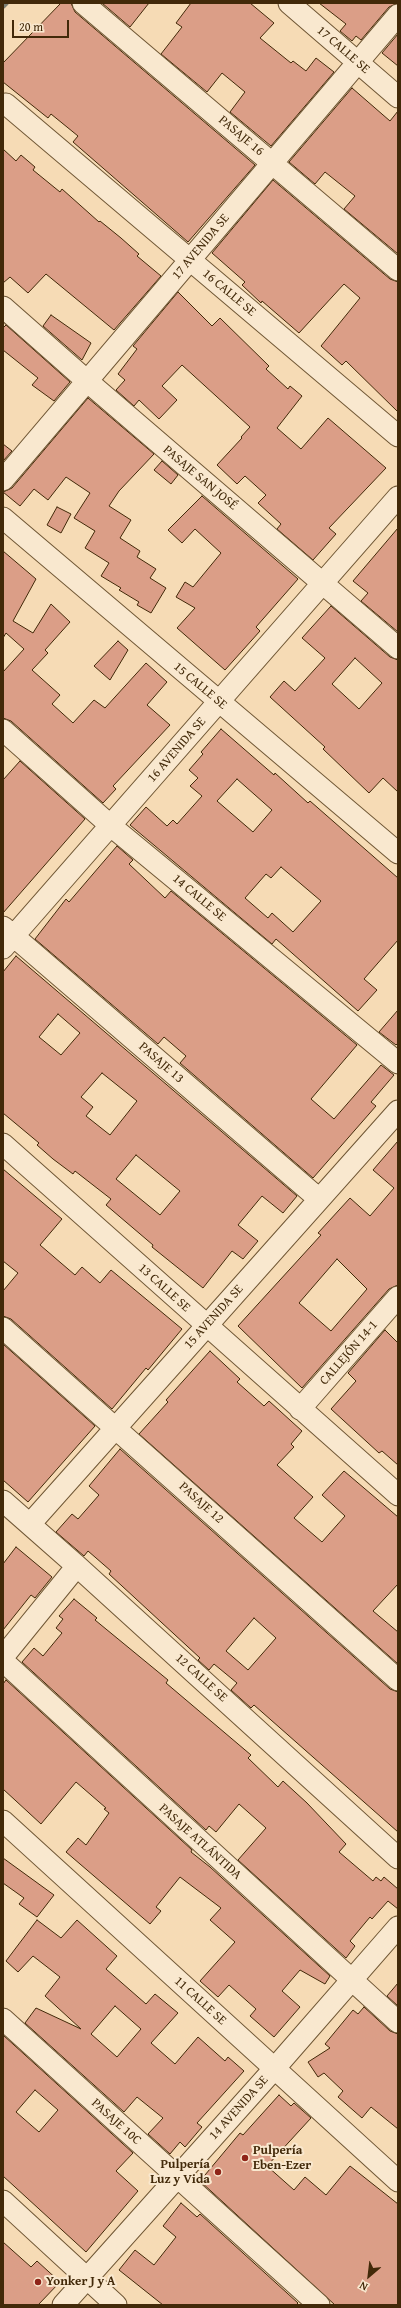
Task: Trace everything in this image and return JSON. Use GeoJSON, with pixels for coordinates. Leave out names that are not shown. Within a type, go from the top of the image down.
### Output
{"type":"FeatureCollection","features":[{"type":"Feature","properties":{"kind":"street","name":"PASAJE 16"},"geometry":{"type":"LineString","coordinates":[[83,3],[273,162],[398,270]]}},
{"type":"Feature","properties":{"kind":"street","name":"17 CALLE SE"},"geometry":{"type":"LineString","coordinates":[[289,3],[398,97]]}},
{"type":"Feature","properties":{"kind":"street","name":"17 AVENIDA SE"},"geometry":{"type":"LineString","coordinates":[[3,480],[398,15]]}},
{"type":"Feature","properties":{"kind":"street","name":"16 CALLE SE"},"geometry":{"type":"LineString","coordinates":[[6,104],[398,436]]}},
{"type":"Feature","properties":{"kind":"street","name":"PASAJE SAN JOSÉ"},"geometry":{"type":"LineString","coordinates":[[3,307],[398,648]]}},
{"type":"Feature","properties":{"kind":"street","name":"16 AVENIDA SE"},"geometry":{"type":"LineString","coordinates":[[7,937],[110,826],[398,497]]}},
{"type":"Feature","properties":{"kind":"street","name":"15 CALLE SE"},"geometry":{"type":"LineString","coordinates":[[3,518],[398,853]]}},
{"type":"Feature","properties":{"kind":"street","name":"14 CALLE SE"},"geometry":{"type":"LineString","coordinates":[[3,730],[110,826],[398,1063]]}},
{"type":"Feature","properties":{"kind":"street","name":"PASAJE 13"},"geometry":{"type":"LineString","coordinates":[[7,937],[319,1199]]}},
{"type":"Feature","properties":{"kind":"street","name":"15 AVENIDA SE"},"geometry":{"type":"LineString","coordinates":[[30,1524],[398,1111]]}},
{"type":"Feature","properties":{"kind":"street","name":"13 CALLE SE"},"geometry":{"type":"LineString","coordinates":[[3,1144],[206,1326],[398,1495]]}},
{"type":"Feature","properties":{"kind":"street","name":"CALLEJÓN 14-1"},"geometry":{"type":"LineString","coordinates":[[300,1409],[398,1297]]}},
{"type":"Feature","properties":{"kind":"street","name":"PASAJE 12"},"geometry":{"type":"LineString","coordinates":[[3,1328],[398,1680]]}},
{"type":"Feature","properties":{"kind":"street","name":"12 CALLE SE"},"geometry":{"type":"LineString","coordinates":[[3,1501],[77,1566],[398,1858]]}},
{"type":"Feature","properties":{"kind":"street"},"geometry":{"type":"LineString","coordinates":[[3,1656],[77,1566]]}},
{"type":"Feature","properties":{"kind":"street","name":"PASAJE ATLÁNTIDA"},"geometry":{"type":"LineString","coordinates":[[3,1661],[398,2022]]}},
{"type":"Feature","properties":{"kind":"street","name":"11 CALLE SE"},"geometry":{"type":"LineString","coordinates":[[3,1821],[398,2181]]}},
{"type":"Feature","properties":{"kind":"street","name":"14 AVENIDA SE"},"geometry":{"type":"LineString","coordinates":[[63,2305],[274,2069],[398,1927]]}},
{"type":"Feature","properties":{"kind":"street","name":"PASAJE 10C"},"geometry":{"type":"LineString","coordinates":[[3,2019],[319,2305]]}},
{"type":"Feature","properties":{"kind":"street"},"geometry":{"type":"LineString","coordinates":[[3,2201],[116,2305]]}},
{"type":"Feature","properties":{"kind":"building"},"geometry":{"type":"Polygon","coordinates":[[[61,3],[71,3],[75,12],[255,165],[188,242],[73,142],[78,136],[51,114],[48,118],[3,82],[3,63],[61,3]]]}},
{"type":"Feature","properties":{"kind":"building"},"geometry":{"type":"Polygon","coordinates":[[[102,3],[149,3],[130,27],[102,3]]]}},
{"type":"Feature","properties":{"kind":"building"},"geometry":{"type":"Polygon","coordinates":[[[191,3],[250,3],[274,23],[260,38],[291,63],[293,61],[306,71],[316,58],[334,72],[271,146],[230,112],[245,92],[222,73],[207,92],[161,54],[182,27],[176,23],[191,3]]]}},
{"type":"Feature","properties":{"kind":"building"},"geometry":{"type":"Polygon","coordinates":[[[319,3],[398,3],[389,7],[361,40],[356,36],[352,41],[340,31],[346,24],[319,3]]]}},
{"type":"Feature","properties":{"kind":"building"},"geometry":{"type":"Polygon","coordinates":[[[398,34],[398,66],[382,53],[398,34]]]}},
{"type":"Feature","properties":{"kind":"building"},"geometry":{"type":"Polygon","coordinates":[[[352,88],[390,121],[398,111],[398,254],[344,209],[355,196],[325,172],[315,184],[289,162],[352,88]]]}},
{"type":"Feature","properties":{"kind":"building"},"geometry":{"type":"Polygon","coordinates":[[[3,149],[16,161],[21,155],[35,167],[33,170],[60,192],[62,189],[99,222],[100,221],[121,238],[139,254],[137,256],[161,276],[114,330],[46,274],[28,293],[10,277],[3,283],[3,149]]]}},
{"type":"Feature","properties":{"kind":"building"},"geometry":{"type":"Polygon","coordinates":[[[273,180],[390,279],[398,282],[398,412],[346,361],[342,365],[321,346],[360,298],[344,284],[299,333],[262,301],[261,303],[242,285],[245,282],[212,253],[273,180]]]}},
{"type":"Feature","properties":{"kind":"building"},"geometry":{"type":"Polygon","coordinates":[[[178,292],[212,326],[220,318],[269,366],[266,369],[288,389],[290,386],[302,396],[277,428],[301,449],[328,418],[386,468],[329,528],[336,534],[313,560],[277,529],[281,524],[258,503],[266,495],[245,476],[237,484],[217,465],[250,427],[182,365],[162,386],[177,400],[159,419],[139,400],[134,406],[116,390],[125,380],[118,374],[137,349],[133,346],[178,292]]]}},
{"type":"Feature","properties":{"kind":"building"},"geometry":{"type":"Polygon","coordinates":[[[51,315],[91,343],[82,360],[43,326],[51,315]]]}},
{"type":"Feature","properties":{"kind":"building"},"geometry":{"type":"Polygon","coordinates":[[[6,325],[70,382],[54,401],[32,385],[38,378],[3,350],[3,328],[6,325]]]}},
{"type":"Feature","properties":{"kind":"building"},"geometry":{"type":"Polygon","coordinates":[[[88,398],[154,454],[119,491],[109,506],[131,520],[120,538],[140,551],[137,557],[156,569],[150,578],[166,588],[151,613],[137,605],[139,602],[119,590],[121,588],[101,576],[109,563],[85,548],[95,531],[74,518],[90,493],[66,477],[48,500],[34,489],[20,506],[3,492],[12,488],[88,398]]]}},
{"type":"Feature","properties":{"kind":"building"},"geometry":{"type":"Polygon","coordinates":[[[3,444],[12,451],[3,461],[3,444]]]}},
{"type":"Feature","properties":{"kind":"building"},"geometry":{"type":"Polygon","coordinates":[[[162,461],[178,475],[171,484],[154,470],[162,461]]]}},
{"type":"Feature","properties":{"kind":"building"},"geometry":{"type":"Polygon","coordinates":[[[202,496],[298,579],[256,627],[260,631],[225,670],[177,628],[195,608],[176,597],[185,582],[193,587],[221,553],[195,529],[182,543],[168,530],[202,496]]]}},
{"type":"Feature","properties":{"kind":"building"},"geometry":{"type":"Polygon","coordinates":[[[57,507],[71,514],[61,533],[47,525],[57,507]]]}},
{"type":"Feature","properties":{"kind":"building"},"geometry":{"type":"Polygon","coordinates":[[[398,528],[398,632],[361,601],[368,593],[353,581],[398,528]]]}},
{"type":"Feature","properties":{"kind":"building"},"geometry":{"type":"Polygon","coordinates":[[[3,551],[36,579],[13,621],[33,633],[51,604],[70,622],[45,650],[48,653],[32,670],[60,695],[52,704],[73,723],[94,700],[105,708],[146,663],[167,682],[147,705],[170,725],[113,786],[116,789],[103,803],[11,721],[3,718],[3,672],[24,649],[6,633],[3,638],[3,551]]]}},
{"type":"Feature","properties":{"kind":"building"},"geometry":{"type":"Polygon","coordinates":[[[331,606],[390,657],[398,660],[398,792],[383,778],[369,793],[323,749],[325,747],[270,697],[284,681],[295,691],[325,658],[302,638],[331,606]],[[355,658],[332,684],[359,709],[382,683],[355,658]]]}},
{"type":"Feature","properties":{"kind":"building"},"geometry":{"type":"Polygon","coordinates":[[[118,641],[128,650],[110,680],[94,666],[118,641]]]}},
{"type":"Feature","properties":{"kind":"building"},"geometry":{"type":"Polygon","coordinates":[[[221,729],[274,775],[275,773],[308,803],[310,801],[398,878],[398,940],[364,979],[377,990],[358,1011],[276,939],[272,944],[130,825],[146,807],[167,826],[173,820],[177,824],[202,796],[190,786],[198,778],[189,770],[203,754],[201,752],[221,729]],[[237,779],[217,801],[253,832],[272,810],[237,779]],[[281,867],[271,878],[266,874],[245,898],[268,918],[272,913],[293,932],[321,901],[281,867]]]}},
{"type":"Feature","properties":{"kind":"building"},"geometry":{"type":"Polygon","coordinates":[[[20,761],[85,819],[3,913],[3,780],[20,761]]]}},
{"type":"Feature","properties":{"kind":"building"},"geometry":{"type":"Polygon","coordinates":[[[117,846],[133,860],[129,864],[165,898],[171,891],[357,1045],[311,1099],[334,1119],[381,1065],[394,1075],[371,1102],[376,1106],[313,1178],[180,1063],[186,1056],[164,1037],[158,1044],[35,939],[66,899],[69,902],[117,846]]]}},
{"type":"Feature","properties":{"kind":"building"},"geometry":{"type":"Polygon","coordinates":[[[16,956],[297,1196],[283,1213],[262,1196],[238,1225],[258,1241],[243,1259],[232,1251],[203,1288],[152,1247],[153,1245],[106,1205],[111,1199],[75,1171],[73,1174],[53,1159],[37,1145],[39,1143],[3,1113],[3,972],[16,956]],[[58,1014],[39,1037],[61,1055],[80,1033],[58,1014]],[[102,1073],[81,1097],[93,1107],[86,1116],[110,1135],[137,1101],[102,1073]],[[136,1155],[116,1179],[160,1215],[180,1191],[136,1155]]]}},
{"type":"Feature","properties":{"kind":"building"},"geometry":{"type":"Polygon","coordinates":[[[398,1010],[398,1043],[396,1045],[379,1032],[398,1010]]]}},
{"type":"Feature","properties":{"kind":"building"},"geometry":{"type":"Polygon","coordinates":[[[398,1141],[398,1285],[389,1289],[302,1388],[238,1326],[321,1235],[318,1233],[350,1198],[370,1216],[394,1188],[373,1170],[398,1141]],[[337,1259],[299,1303],[331,1331],[367,1289],[337,1259]]]}},
{"type":"Feature","properties":{"kind":"building"},"geometry":{"type":"Polygon","coordinates":[[[3,1169],[62,1219],[40,1245],[75,1275],[82,1267],[100,1283],[111,1270],[182,1329],[148,1370],[146,1368],[112,1409],[11,1319],[3,1316],[3,1291],[18,1273],[3,1261],[3,1169]]]}},
{"type":"Feature","properties":{"kind":"building"},"geometry":{"type":"Polygon","coordinates":[[[385,1330],[398,1343],[398,1465],[382,1451],[379,1453],[331,1409],[356,1381],[348,1373],[385,1330]]]}},
{"type":"Feature","properties":{"kind":"building"},"geometry":{"type":"Polygon","coordinates":[[[3,1344],[95,1426],[28,1502],[3,1480],[3,1344]]]}},
{"type":"Feature","properties":{"kind":"building"},"geometry":{"type":"Polygon","coordinates":[[[210,1351],[240,1379],[237,1382],[264,1406],[269,1401],[302,1431],[291,1444],[294,1447],[277,1465],[313,1497],[294,1518],[322,1542],[345,1516],[322,1495],[344,1471],[398,1517],[398,1584],[373,1611],[398,1632],[398,1664],[139,1434],[168,1402],[166,1400],[210,1351]]]}},
{"type":"Feature","properties":{"kind":"building"},"geometry":{"type":"Polygon","coordinates":[[[120,1449],[390,1689],[398,1692],[398,1832],[254,1705],[251,1708],[231,1690],[237,1683],[214,1664],[209,1670],[198,1660],[200,1658],[109,1574],[111,1571],[88,1551],[84,1556],[56,1532],[72,1514],[78,1519],[99,1495],[89,1486],[120,1449]],[[254,1618],[226,1651],[248,1670],[276,1638],[254,1618]]]}},
{"type":"Feature","properties":{"kind":"building"},"geometry":{"type":"Polygon","coordinates":[[[16,1547],[52,1577],[35,1598],[31,1595],[3,1630],[3,1564],[16,1547]]]}},
{"type":"Feature","properties":{"kind":"building"},"geometry":{"type":"Polygon","coordinates":[[[74,1599],[97,1618],[95,1620],[168,1680],[166,1683],[251,1755],[248,1758],[278,1787],[283,1781],[307,1803],[346,1844],[339,1852],[373,1881],[376,1877],[381,1881],[384,1877],[398,1889],[398,1909],[388,1901],[372,1919],[370,1917],[350,1941],[355,1946],[346,1958],[238,1860],[266,1828],[239,1804],[216,1832],[209,1826],[206,1830],[22,1662],[34,1648],[43,1656],[62,1633],[56,1628],[63,1619],[59,1616],[74,1599]]]}},
{"type":"Feature","properties":{"kind":"building"},"geometry":{"type":"Polygon","coordinates":[[[6,1680],[192,1850],[191,1852],[210,1867],[330,1976],[325,1984],[300,1970],[282,1991],[300,2007],[274,2037],[250,2016],[256,2009],[229,1985],[218,1997],[200,1981],[235,1942],[210,1920],[221,1908],[180,1877],[156,1907],[161,1911],[150,1924],[66,1852],[78,1838],[86,1845],[109,1813],[104,1809],[106,1808],[76,1782],[41,1824],[3,1789],[3,1684],[6,1680]]]}},
{"type":"Feature","properties":{"kind":"building"},"geometry":{"type":"Polygon","coordinates":[[[3,1858],[54,1895],[37,1917],[19,1904],[24,1898],[3,1883],[3,1858]]]}},
{"type":"Feature","properties":{"kind":"building"},"geometry":{"type":"Polygon","coordinates":[[[37,1920],[61,1938],[77,1920],[117,1956],[106,1969],[146,2004],[155,1994],[178,2013],[151,2043],[175,2064],[198,2037],[225,2061],[228,2057],[244,2071],[197,2123],[202,2127],[185,2147],[180,2142],[170,2154],[148,2134],[163,2118],[137,2097],[124,2112],[25,2023],[36,2008],[81,2029],[45,1996],[60,1977],[33,1956],[18,1972],[6,1961],[37,1920]],[[115,2006],[91,2034],[117,2057],[141,2029],[115,2006]]]}},
{"type":"Feature","properties":{"kind":"building"},"geometry":{"type":"Polygon","coordinates":[[[398,1983],[398,2006],[387,1996],[398,1983]]]}},
{"type":"Feature","properties":{"kind":"building"},"geometry":{"type":"Polygon","coordinates":[[[364,2007],[390,2031],[398,2034],[398,2129],[371,2107],[362,2118],[338,2097],[343,2091],[324,2073],[318,2077],[308,2062],[330,2048],[325,2044],[353,2010],[358,2014],[364,2007]]]}},
{"type":"Feature","properties":{"kind":"building"},"geometry":{"type":"Polygon","coordinates":[[[3,2035],[133,2153],[116,2171],[138,2191],[86,2252],[3,2176],[3,2035]],[[35,2090],[16,2112],[39,2132],[58,2110],[35,2090]]]}},
{"type":"Feature","properties":{"kind":"building"},"geometry":{"type":"Polygon","coordinates":[[[279,2095],[291,2106],[294,2103],[311,2118],[267,2166],[294,2190],[305,2177],[326,2195],[350,2166],[398,2204],[398,2305],[335,2305],[200,2181],[240,2133],[243,2135],[279,2095]]]}},
{"type":"Feature","properties":{"kind":"building"},"geometry":{"type":"Polygon","coordinates":[[[181,2203],[197,2217],[200,2214],[298,2303],[296,2305],[163,2305],[119,2270],[135,2250],[154,2265],[176,2237],[163,2226],[181,2203]]]}},
{"type":"Feature","properties":{"kind":"building"},"geometry":{"type":"Polygon","coordinates":[[[3,2242],[31,2267],[37,2261],[60,2282],[38,2305],[3,2305],[3,2242]]]}},
{"type":"Feature","properties":{"kind":"waterway"},"geometry":{"type":"LineString","coordinates":[[3,6],[6,3]]}},
{"type":"Feature","properties":{"kind":"place","name":"Pulpería Eben-Ezer"},"geometry":{"type":"Point","coordinates":[245,2158]}},
{"type":"Feature","properties":{"kind":"place","name":"Pulpería Luz y Vida"},"geometry":{"type":"Point","coordinates":[218,2172]}},
{"type":"Feature","properties":{"kind":"place","name":"Yonker J y A"},"geometry":{"type":"Point","coordinates":[38,2282]}}]}
